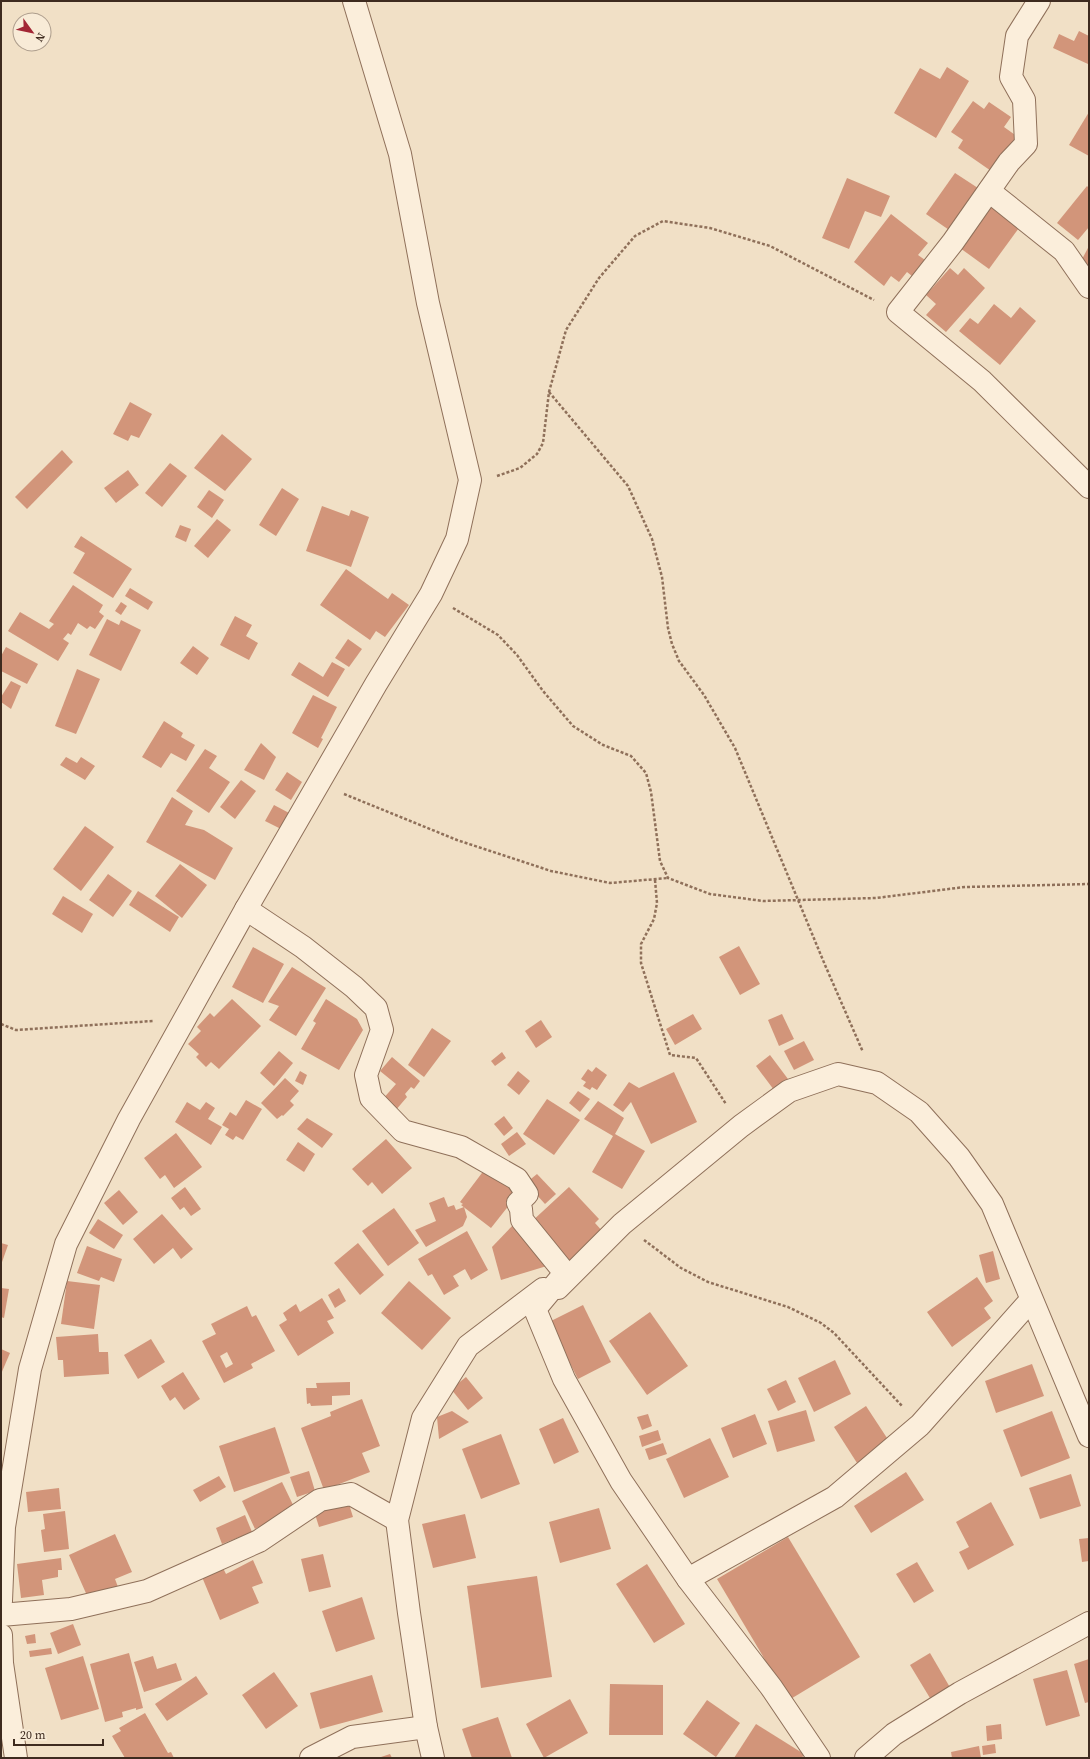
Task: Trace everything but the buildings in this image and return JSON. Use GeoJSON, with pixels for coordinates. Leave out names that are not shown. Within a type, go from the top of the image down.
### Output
{"type":"FeatureCollection","features":[{"type":"Feature","properties":{"kind":"street"},"geometry":{"type":"LineString","coordinates":[[1,1601],[4,1527],[30,1369],[66,1244],[129,1119],[246,909],[376,684],[431,594],[457,539],[470,480],[428,303],[400,154],[354,1]]}},
{"type":"Feature","properties":{"kind":"street"},"geometry":{"type":"LineString","coordinates":[[1039,1],[1017,36],[1011,77],[1024,100],[1026,144],[1009,162],[953,242],[898,312],[982,381],[1089,487]]}},
{"type":"Feature","properties":{"kind":"street"},"geometry":{"type":"LineString","coordinates":[[989,191],[1064,251],[1089,287]]}},
{"type":"Feature","properties":{"kind":"street"},"geometry":{"type":"LineString","coordinates":[[246,909],[303,947],[354,987],[376,1008],[382,1030],[366,1075],[371,1098],[403,1131],[461,1147],[517,1179],[527,1194],[518,1203],[521,1209],[522,1220],[565,1273]]}},
{"type":"Feature","properties":{"kind":"street"},"geometry":{"type":"LineString","coordinates":[[535,1309],[622,1224],[741,1126],[789,1091],[838,1074],[877,1083],[919,1112],[959,1157],[992,1204],[1089,1436]]}},
{"type":"Feature","properties":{"kind":"street"},"geometry":{"type":"LineString","coordinates":[[535,1309],[565,1273]]}},
{"type":"Feature","properties":{"kind":"street"},"geometry":{"type":"LineString","coordinates":[[433,1758],[426,1727],[397,1520],[423,1418],[468,1346],[565,1273]]}},
{"type":"Feature","properties":{"kind":"street"},"geometry":{"type":"LineString","coordinates":[[688,1579],[835,1497],[920,1425],[1031,1300]]}},
{"type":"Feature","properties":{"kind":"street"},"geometry":{"type":"LineString","coordinates":[[535,1309],[564,1379],[617,1474],[688,1579],[771,1687],[819,1758]]}},
{"type":"Feature","properties":{"kind":"street"},"geometry":{"type":"LineString","coordinates":[[1,1615],[71,1609],[147,1591],[259,1541],[320,1500],[351,1494],[397,1520]]}},
{"type":"Feature","properties":{"kind":"street"},"geometry":{"type":"LineString","coordinates":[[866,1758],[894,1734],[954,1698],[1089,1623]]}},
{"type":"Feature","properties":{"kind":"street"},"geometry":{"type":"LineString","coordinates":[[1,1635],[1,1663],[16,1758]]}},
{"type":"Feature","properties":{"kind":"street"},"geometry":{"type":"LineString","coordinates":[[311,1758],[352,1737],[426,1727]]}},
{"type":"Feature","properties":{"kind":"path"},"geometry":{"type":"LineString","coordinates":[[470,480],[490,478],[520,468],[537,454],[543,443],[549,392],[566,330],[599,278],[635,236],[663,221],[710,228],[770,246],[898,312]]}},
{"type":"Feature","properties":{"kind":"path"},"geometry":{"type":"LineString","coordinates":[[549,392],[628,486],[652,539],[662,577],[668,628],[672,644],[679,660],[704,695],[735,748],[825,965],[877,1083]]}},
{"type":"Feature","properties":{"kind":"path"},"geometry":{"type":"LineString","coordinates":[[431,594],[498,635],[517,655],[542,691],[573,726],[603,745],[631,756],[646,773],[651,792],[660,861],[668,878]]}},
{"type":"Feature","properties":{"kind":"path"},"geometry":{"type":"LineString","coordinates":[[319,784],[457,840],[551,872],[610,883],[668,878],[710,894],[763,901],[876,898],[965,887],[1089,884]]}},
{"type":"Feature","properties":{"kind":"path"},"geometry":{"type":"LineString","coordinates":[[655,880],[657,903],[654,919],[641,944],[641,963],[670,1055],[696,1058],[741,1126]]}},
{"type":"Feature","properties":{"kind":"path"},"geometry":{"type":"LineString","coordinates":[[1,1024],[16,1030],[186,1019]]}},
{"type":"Feature","properties":{"kind":"path"},"geometry":{"type":"LineString","coordinates":[[622,1224],[681,1268],[708,1282],[733,1292],[788,1307],[821,1323],[834,1333],[920,1425]]}}]}
